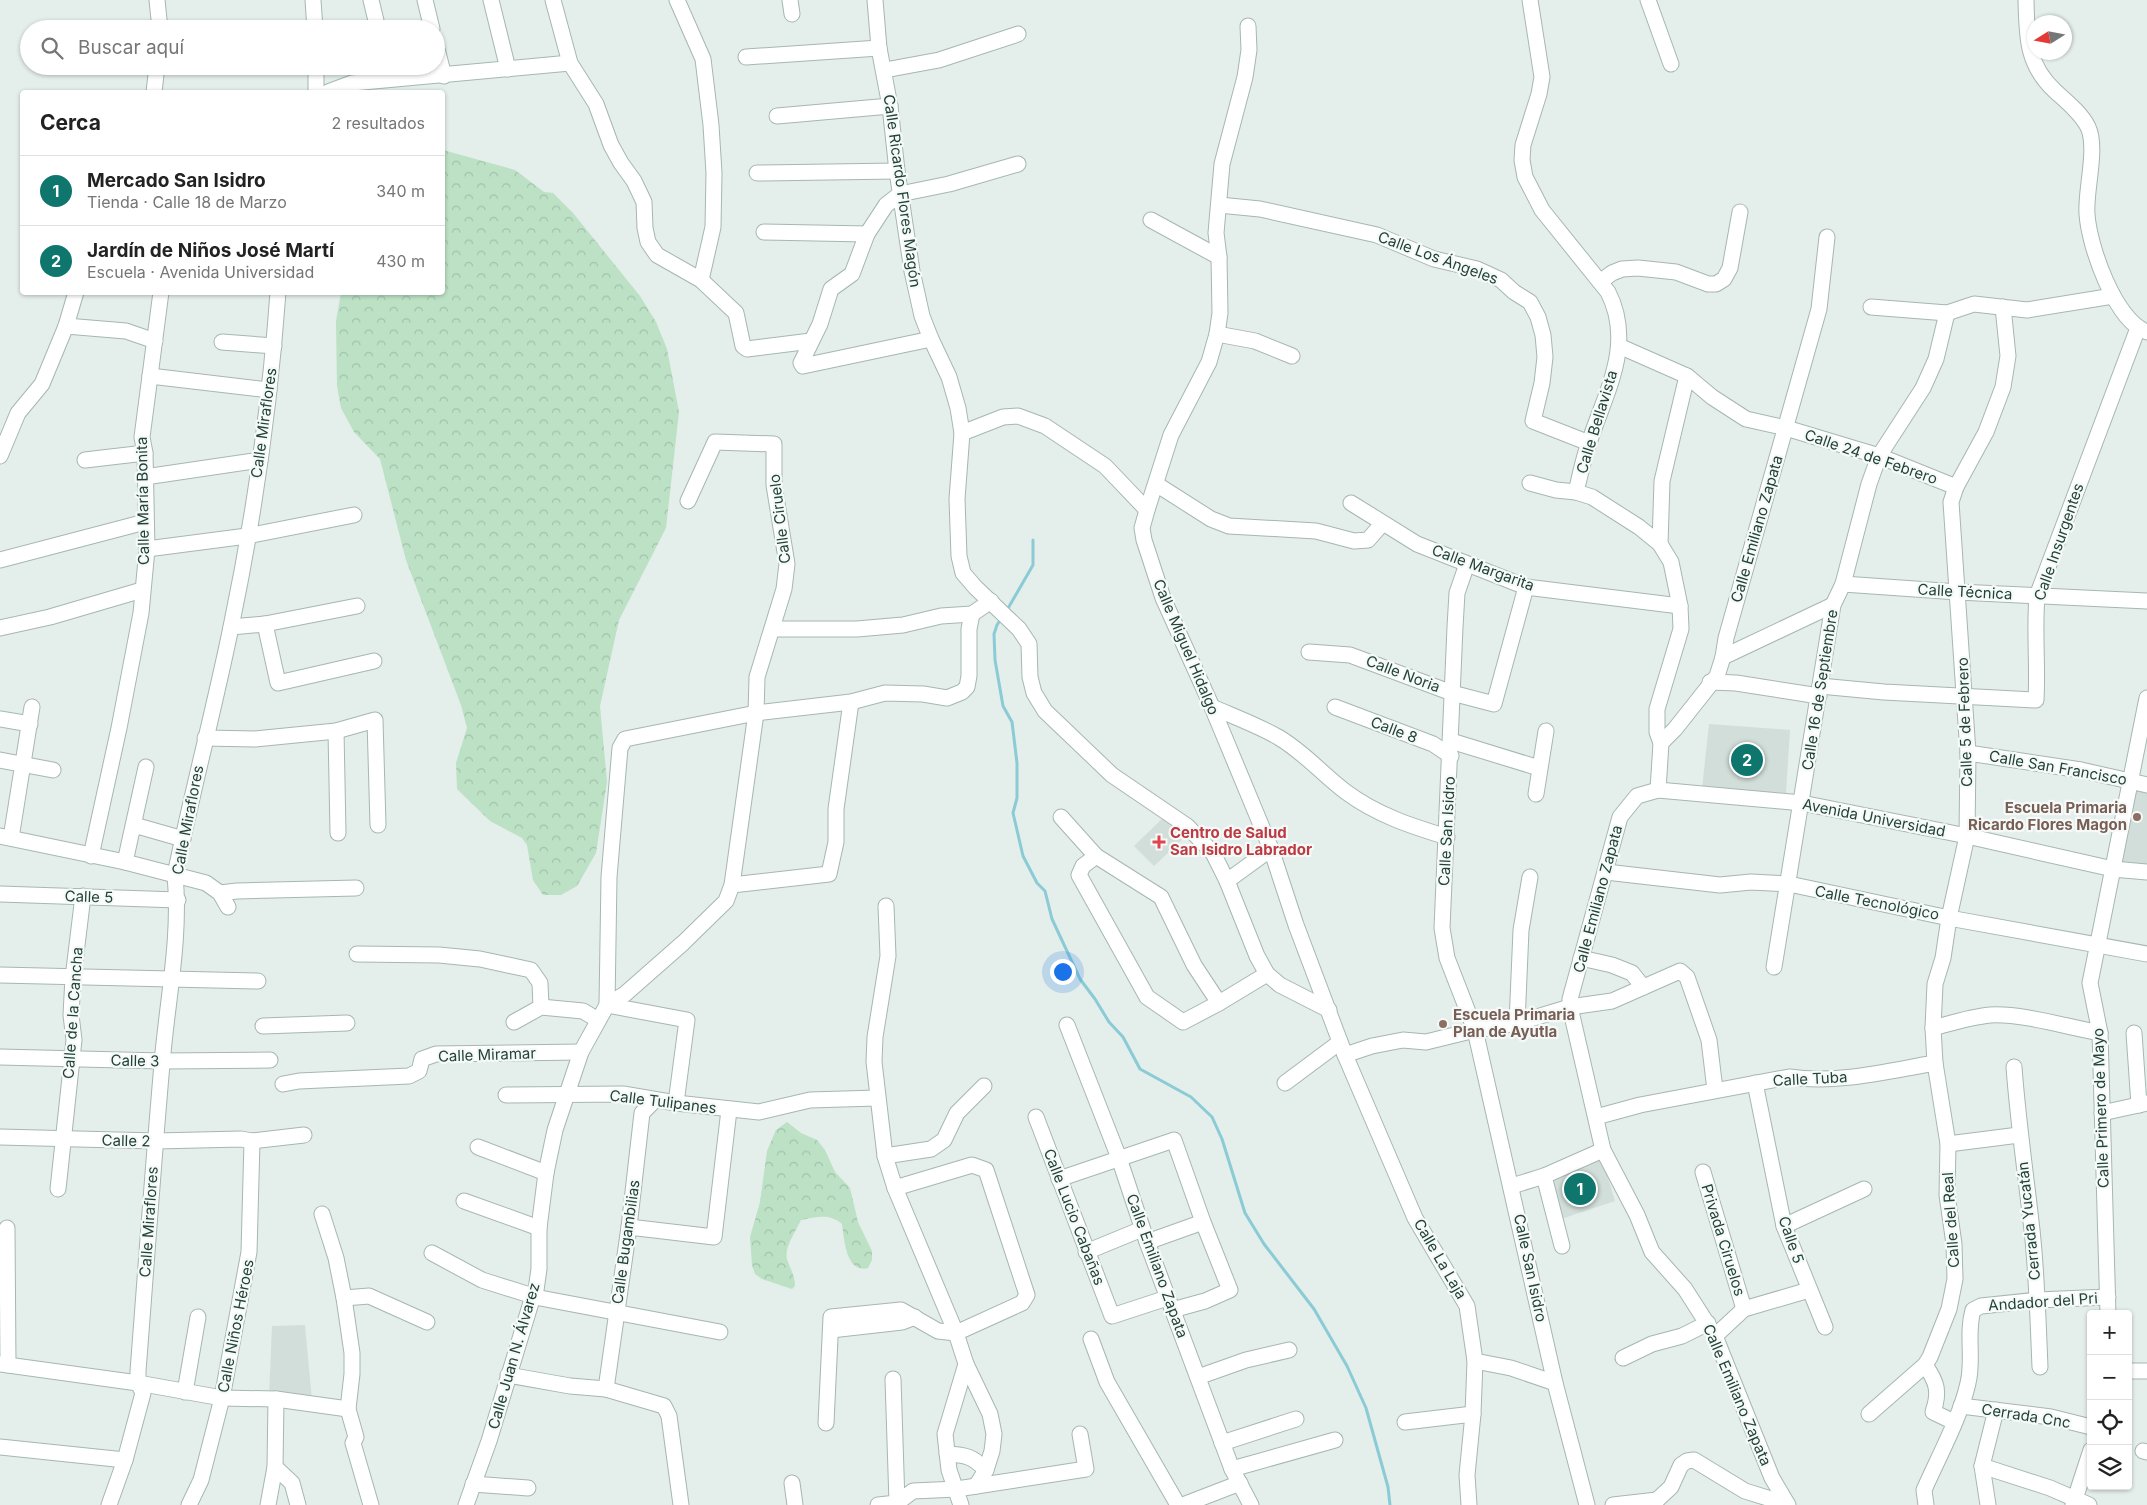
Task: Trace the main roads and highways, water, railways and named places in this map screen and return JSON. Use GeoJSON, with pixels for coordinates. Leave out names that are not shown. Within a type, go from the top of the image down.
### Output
{"type":"FeatureCollection","features":[{"type":"Feature","properties":{"kind":"waterway"},"geometry":{"type":"LineString","coordinates":[[1007,610],[1033,565],[1033,540]]}},
{"type":"Feature","properties":{"kind":"waterway"},"geometry":{"type":"LineString","coordinates":[[1002,617],[994,634],[995,660],[1003,706],[1012,722],[1017,763],[1017,798],[1013,813],[1023,856],[1037,883],[1045,891],[1052,919],[1080,979],[1109,1022],[1123,1037],[1140,1069],[1191,1097],[1212,1117],[1222,1139],[1245,1213],[1264,1244],[1314,1309],[1347,1366],[1366,1408],[1388,1487],[1390,1505]]}},
{"type":"Feature","properties":{"kind":"place","name":"Jardín de Niños José Martí"},"geometry":{"type":"Point","coordinates":[1747,760]}},
{"type":"Feature","properties":{"kind":"place","name":"Escuela Primaria Ricardo Flores Magon"},"geometry":{"type":"Point","coordinates":[2137,817]}},
{"type":"Feature","properties":{"kind":"place","name":"Centro de Salud San Isidro Labrador"},"geometry":{"type":"Point","coordinates":[1159,842]}},
{"type":"Feature","properties":{"kind":"place","name":"Escuela Primaria Plan de Ayutla"},"geometry":{"type":"Point","coordinates":[1443,1024]}},
{"type":"Feature","properties":{"kind":"place","name":"Mercado San Isidro"},"geometry":{"type":"Point","coordinates":[1580,1189]}}]}
